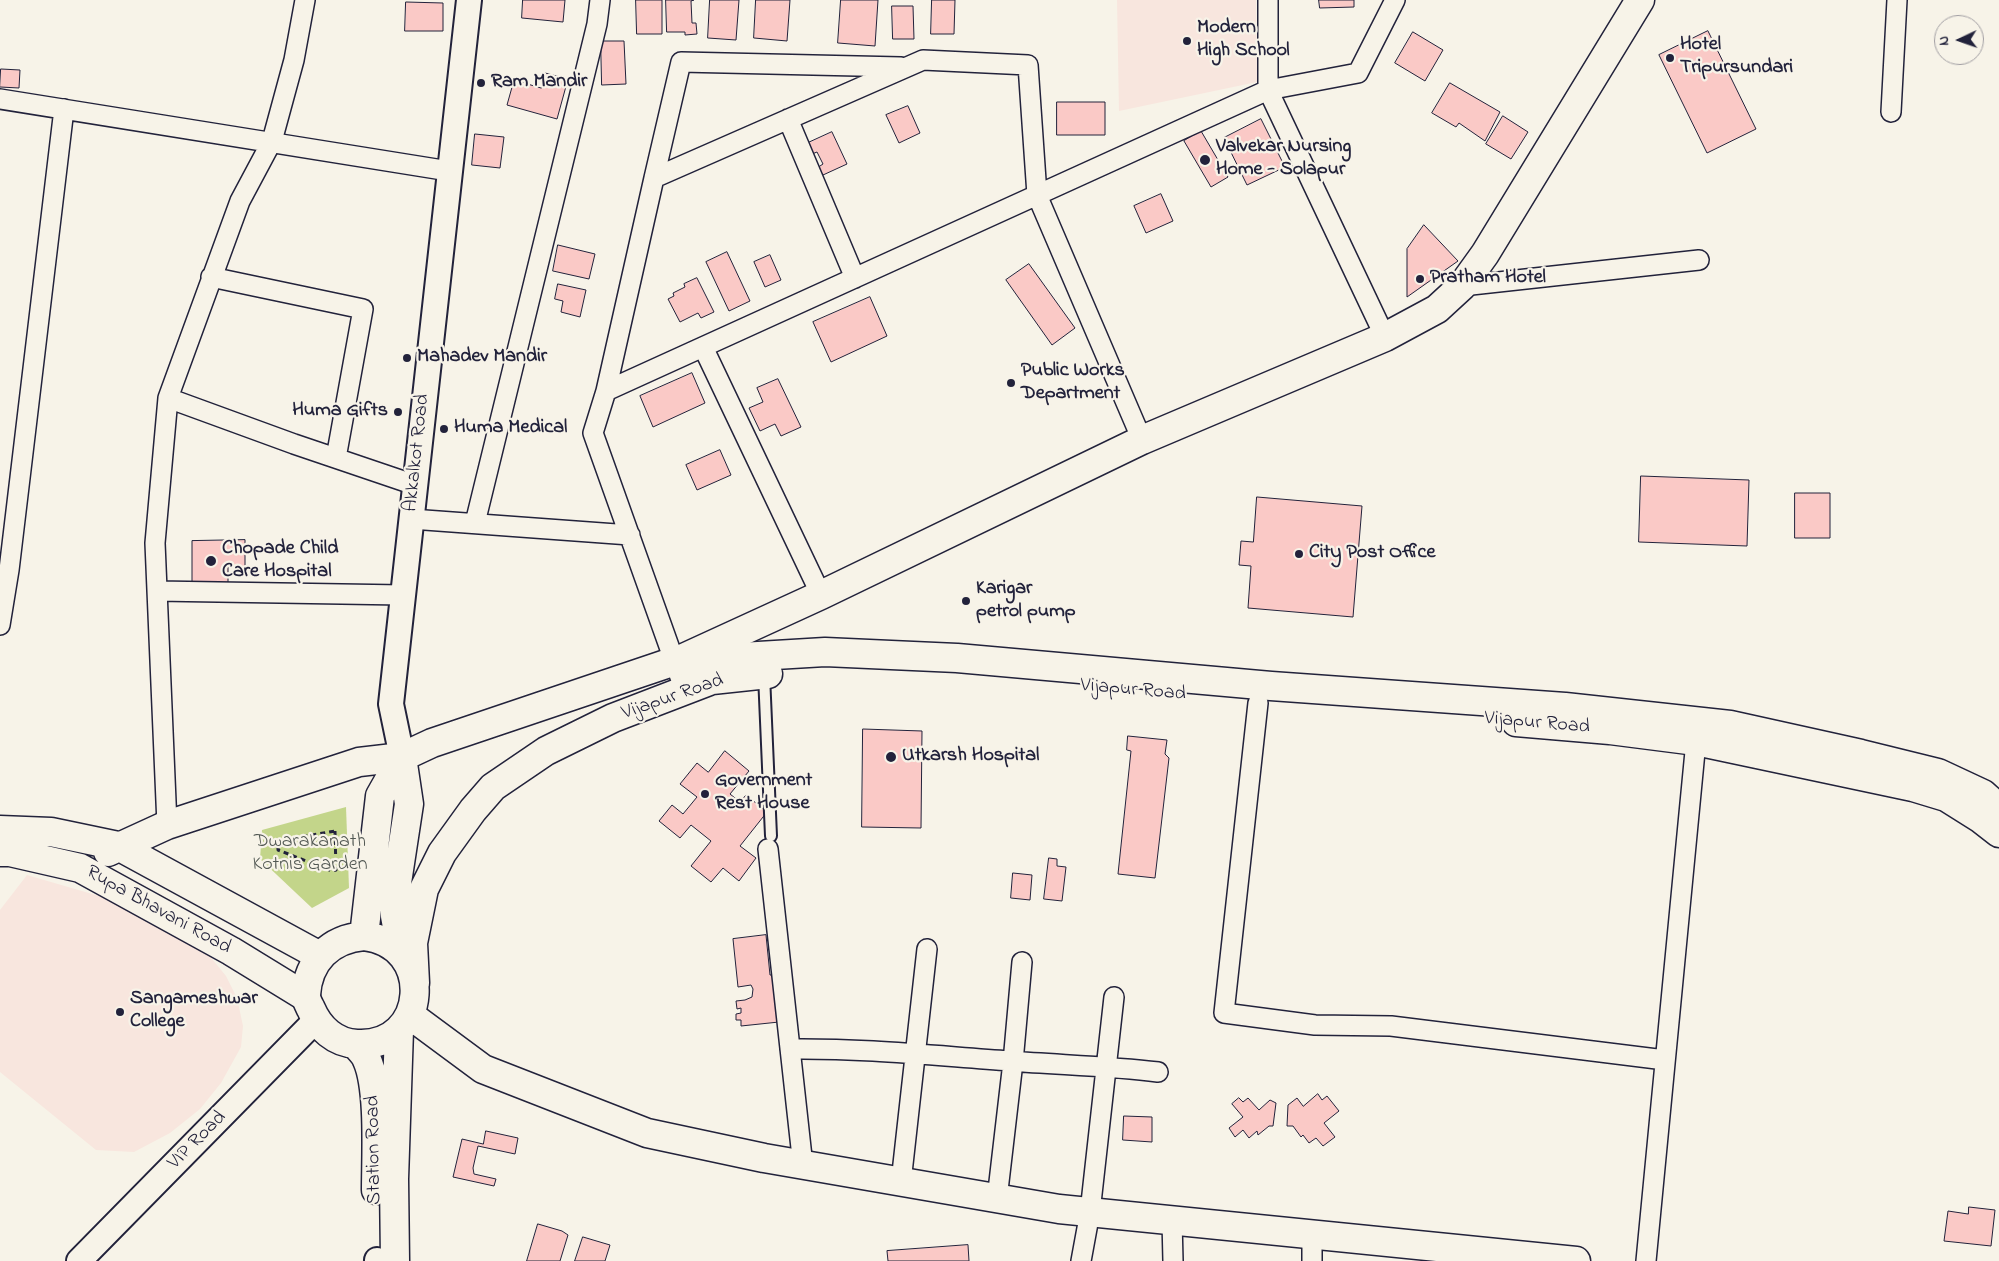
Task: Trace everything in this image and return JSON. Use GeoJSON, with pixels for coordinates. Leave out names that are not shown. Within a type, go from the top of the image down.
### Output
{"type":"FeatureCollection","features":[{"type":"Feature","properties":{"kind":"main road"},"geometry":{"type":"LineString","coordinates":[[675,661],[821,595],[1142,440],[1385,337],[1437,309],[1462,286],[1485,254],[1640,0]]}},
{"type":"Feature","properties":{"kind":"main road","name":"Vijapur Road"},"geometry":{"type":"LineString","coordinates":[[80,868],[118,846],[167,825],[359,762],[402,757],[432,743],[675,661],[825,652],[957,658],[1271,686],[1565,707],[1665,717],[1730,726],[1861,754],[1938,773],[1983,794],[1999,813],[1981,819],[1946,798],[1913,787],[1696,741],[1552,725],[1258,703],[958,675],[821,671],[764,674],[712,680],[613,718],[546,750],[493,787],[473,810],[442,853],[424,889],[413,943],[415,983]]}},
{"type":"Feature","properties":{"kind":"main road"},"geometry":{"type":"LineString","coordinates":[[385,944],[380,796],[402,757]]}},
{"type":"Feature","properties":{"kind":"main road"},"geometry":{"type":"LineString","coordinates":[[385,944],[394,916],[395,896],[409,804],[402,757]]}},
{"type":"Feature","properties":{"kind":"main road"},"geometry":{"type":"LineString","coordinates":[[0,830],[51,832],[118,846],[320,956]]}},
{"type":"Feature","properties":{"kind":"main road","name":"Rupa Bhavani Road"},"geometry":{"type":"LineString","coordinates":[[0,852],[10,852],[80,868],[232,951],[311,1009]]}},
{"type":"Feature","properties":{"kind":"main road"},"geometry":{"type":"LineString","coordinates":[[347,938],[385,944],[410,967],[415,983],[415,999],[404,1022],[386,1039],[371,1044],[355,1044],[340,1040],[326,1032],[311,1009],[311,970],[320,956],[347,938]]}},
{"type":"Feature","properties":{"kind":"main road"},"geometry":{"type":"LineString","coordinates":[[404,1022],[484,1069],[647,1133],[803,1166],[997,1200],[1172,1220],[1312,1248],[1576,1261]]}},
{"type":"Feature","properties":{"kind":"main road"},"geometry":{"type":"LineString","coordinates":[[382,1261],[394,1179],[404,1022]]}},
{"type":"Feature","properties":{"kind":"main road","name":"Station Road"},"geometry":{"type":"LineString","coordinates":[[355,1044],[367,1059],[372,1078],[382,1261]]}},
{"type":"Feature","properties":{"kind":"street"},"geometry":{"type":"LineString","coordinates":[[167,825],[155,542],[168,398],[240,201],[272,141],[294,60],[305,0]]}},
{"type":"Feature","properties":{"kind":"street","name":"Akkalkot Road"},"geometry":{"type":"LineString","coordinates":[[402,757],[391,704],[469,0]]}},
{"type":"Feature","properties":{"kind":"street"},"geometry":{"type":"LineString","coordinates":[[475,523],[598,24],[600,0]]}},
{"type":"Feature","properties":{"kind":"street"},"geometry":{"type":"LineString","coordinates":[[1268,0],[1268,90],[1385,337]]}},
{"type":"Feature","properties":{"kind":"street"},"geometry":{"type":"LineString","coordinates":[[606,391],[1268,90],[1358,73],[1394,0]]}},
{"type":"Feature","properties":{"kind":"street"},"geometry":{"type":"LineString","coordinates":[[1891,112],[1897,0]]}},
{"type":"Feature","properties":{"kind":"street"},"geometry":{"type":"LineString","coordinates":[[654,178],[924,60],[1028,65],[1037,195],[1142,440]]}},
{"type":"Feature","properties":{"kind":"street"},"geometry":{"type":"LineString","coordinates":[[685,691],[593,433],[606,391],[681,62],[907,67]]}},
{"type":"Feature","properties":{"kind":"street"},"geometry":{"type":"LineString","coordinates":[[0,99],[272,141],[449,171]]}},
{"type":"Feature","properties":{"kind":"street"},"geometry":{"type":"LineString","coordinates":[[0,625],[9,570],[64,109]]}},
{"type":"Feature","properties":{"kind":"street"},"geometry":{"type":"LineString","coordinates":[[788,119],[854,278]]}},
{"type":"Feature","properties":{"kind":"street"},"geometry":{"type":"LineString","coordinates":[[1462,286],[1699,260]]}},
{"type":"Feature","properties":{"kind":"street"},"geometry":{"type":"LineString","coordinates":[[211,277],[363,309],[336,458]]}},
{"type":"Feature","properties":{"kind":"street"},"geometry":{"type":"LineString","coordinates":[[703,347],[821,595]]}},
{"type":"Feature","properties":{"kind":"street"},"geometry":{"type":"LineString","coordinates":[[168,398],[415,484]]}},
{"type":"Feature","properties":{"kind":"street"},"geometry":{"type":"LineString","coordinates":[[411,518],[630,535]]}},
{"type":"Feature","properties":{"kind":"street"},"geometry":{"type":"LineString","coordinates":[[157,591],[403,594]]}},
{"type":"Feature","properties":{"kind":"street"},"geometry":{"type":"LineString","coordinates":[[1258,703],[1224,1013],[1315,1025],[1391,1026],[1665,1060]]}},
{"type":"Feature","properties":{"kind":"street"},"geometry":{"type":"LineString","coordinates":[[1646,1261],[1696,741]]}},
{"type":"Feature","properties":{"kind":"street"},"geometry":{"type":"LineString","coordinates":[[770,843],[803,1166]]}},
{"type":"Feature","properties":{"kind":"street"},"geometry":{"type":"LineString","coordinates":[[901,1182],[927,949]]}},
{"type":"Feature","properties":{"kind":"street"},"geometry":{"type":"LineString","coordinates":[[997,1200],[1022,962]]}},
{"type":"Feature","properties":{"kind":"street"},"geometry":{"type":"LineString","coordinates":[[1081,1261],[1090,1212],[1114,997]]}},
{"type":"Feature","properties":{"kind":"street","name":"VIP Road"},"geometry":{"type":"LineString","coordinates":[[80,1261],[311,1009]]}},
{"type":"Feature","properties":{"kind":"street"},"geometry":{"type":"LineString","coordinates":[[790,1049],[840,1048],[1013,1062],[1106,1066],[1158,1072]]}},
{"type":"Feature","properties":{"kind":"street"},"geometry":{"type":"LineString","coordinates":[[1172,1220],[1173,1261]]}},
{"type":"Feature","properties":{"kind":"lane"},"geometry":{"type":"LineString","coordinates":[[764,674],[770,843]]}},
{"type":"Feature","properties":{"kind":"path"},"geometry":{"type":"LineString","coordinates":[[335,831],[336,870],[332,871],[278,850],[278,841],[335,831]]}},
{"type":"Feature","properties":{"kind":"shaded area","name":"Modern High School"},"geometry":{"type":"Polygon","coordinates":[[[1117,0],[1256,0],[1257,82],[1119,111],[1117,0]]]}},
{"type":"Feature","properties":{"kind":"shaded area","name":"Sangameshwar College"},"geometry":{"type":"Polygon","coordinates":[[[27,875],[99,896],[204,949],[226,976],[237,998],[243,1026],[241,1047],[221,1083],[200,1109],[170,1133],[134,1152],[96,1150],[0,1072],[0,910],[27,875]]]}},
{"type":"Feature","properties":{"kind":"green space","name":"Dwarakanath Kotnis Garden"},"geometry":{"type":"Polygon","coordinates":[[[346,807],[349,888],[312,908],[260,859],[262,830],[346,807]]]}},
{"type":"Feature","properties":{"kind":"building"},"geometry":{"type":"Polygon","coordinates":[[[523,0],[565,0],[563,22],[522,18],[523,0]]]}},
{"type":"Feature","properties":{"kind":"building"},"geometry":{"type":"Polygon","coordinates":[[[636,0],[662,0],[662,34],[637,34],[636,0]]]}},
{"type":"Feature","properties":{"kind":"building"},"geometry":{"type":"Polygon","coordinates":[[[666,0],[694,0],[691,1],[692,23],[696,23],[697,34],[685,35],[685,32],[667,32],[666,0]]]}},
{"type":"Feature","properties":{"kind":"building"},"geometry":{"type":"Polygon","coordinates":[[[710,0],[739,0],[736,40],[708,38],[710,0]]]}},
{"type":"Feature","properties":{"kind":"building"},"geometry":{"type":"Polygon","coordinates":[[[756,0],[790,0],[787,41],[754,38],[756,0]]]}},
{"type":"Feature","properties":{"kind":"building"},"geometry":{"type":"Polygon","coordinates":[[[841,0],[878,0],[875,46],[838,43],[841,0]]]}},
{"type":"Feature","properties":{"kind":"building"},"geometry":{"type":"Polygon","coordinates":[[[932,0],[955,0],[954,34],[931,34],[932,0]]]}},
{"type":"Feature","properties":{"kind":"building"},"geometry":{"type":"Polygon","coordinates":[[[1319,0],[1354,0],[1354,7],[1320,8],[1319,0]]]}},
{"type":"Feature","properties":{"kind":"building"},"geometry":{"type":"Polygon","coordinates":[[[406,2],[443,3],[443,31],[405,31],[406,2]]]}},
{"type":"Feature","properties":{"kind":"building"},"geometry":{"type":"Polygon","coordinates":[[[892,6],[913,6],[914,39],[893,39],[892,6]]]}},
{"type":"Feature","properties":{"kind":"building"},"geometry":{"type":"Polygon","coordinates":[[[1708,31],[1756,129],[1707,153],[1659,55],[1708,31]]]}},
{"type":"Feature","properties":{"kind":"building"},"geometry":{"type":"Polygon","coordinates":[[[1413,32],[1443,50],[1425,81],[1395,63],[1413,32]]]}},
{"type":"Feature","properties":{"kind":"building"},"geometry":{"type":"Polygon","coordinates":[[[601,41],[624,41],[626,84],[602,85],[601,41]]]}},
{"type":"Feature","properties":{"kind":"building"},"geometry":{"type":"Polygon","coordinates":[[[1,69],[20,70],[19,88],[0,87],[1,69]]]}},
{"type":"Feature","properties":{"kind":"building"},"geometry":{"type":"Polygon","coordinates":[[[545,73],[568,79],[557,119],[507,105],[514,80],[541,88],[545,73]]]}},
{"type":"Feature","properties":{"kind":"building"},"geometry":{"type":"Polygon","coordinates":[[[1450,83],[1500,112],[1485,141],[1459,123],[1456,127],[1432,113],[1450,83]]]}},
{"type":"Feature","properties":{"kind":"building"},"geometry":{"type":"Polygon","coordinates":[[[1057,102],[1105,102],[1105,135],[1057,135],[1057,102]]]}},
{"type":"Feature","properties":{"kind":"building"},"geometry":{"type":"Polygon","coordinates":[[[908,106],[920,133],[899,143],[886,115],[908,106]]]}},
{"type":"Feature","properties":{"kind":"building"},"geometry":{"type":"Polygon","coordinates":[[[1503,116],[1528,132],[1511,159],[1486,144],[1503,116]]]}},
{"type":"Feature","properties":{"kind":"building"},"geometry":{"type":"Polygon","coordinates":[[[1261,119],[1285,167],[1247,185],[1224,138],[1261,119]]]}},
{"type":"Feature","properties":{"kind":"building"},"geometry":{"type":"Polygon","coordinates":[[[1201,131],[1228,177],[1211,187],[1184,141],[1201,131]]]}},
{"type":"Feature","properties":{"kind":"building"},"geometry":{"type":"Polygon","coordinates":[[[832,132],[847,164],[823,175],[821,172],[819,173],[817,168],[823,164],[817,152],[812,154],[808,143],[832,132]]]}},
{"type":"Feature","properties":{"kind":"building"},"geometry":{"type":"Polygon","coordinates":[[[475,134],[504,137],[500,168],[472,165],[475,134]]]}},
{"type":"Feature","properties":{"kind":"building"},"geometry":{"type":"Polygon","coordinates":[[[1161,194],[1173,221],[1146,233],[1134,206],[1161,194]]]}},
{"type":"Feature","properties":{"kind":"building","name":"Pratham Hotel"},"geometry":{"type":"Polygon","coordinates":[[[1424,225],[1458,261],[1407,297],[1407,249],[1424,225]]]}},
{"type":"Feature","properties":{"kind":"building"},"geometry":{"type":"Polygon","coordinates":[[[558,245],[595,254],[589,279],[553,271],[558,245]]]}},
{"type":"Feature","properties":{"kind":"building"},"geometry":{"type":"Polygon","coordinates":[[[727,252],[750,301],[729,311],[706,262],[727,252]]]}},
{"type":"Feature","properties":{"kind":"building"},"geometry":{"type":"Polygon","coordinates":[[[770,255],[781,280],[765,287],[754,262],[770,255]]]}},
{"type":"Feature","properties":{"kind":"building"},"geometry":{"type":"Polygon","coordinates":[[[1029,264],[1075,328],[1052,345],[1006,280],[1029,264]]]}},
{"type":"Feature","properties":{"kind":"building"},"geometry":{"type":"Polygon","coordinates":[[[697,278],[714,312],[701,318],[698,313],[680,322],[668,299],[674,296],[673,293],[685,287],[684,284],[697,278]]]}},
{"type":"Feature","properties":{"kind":"building"},"geometry":{"type":"Polygon","coordinates":[[[558,284],[586,290],[580,317],[561,312],[563,301],[555,299],[558,284]]]}},
{"type":"Feature","properties":{"kind":"building"},"geometry":{"type":"Polygon","coordinates":[[[870,297],[887,336],[831,362],[813,322],[870,297]]]}},
{"type":"Feature","properties":{"kind":"building"},"geometry":{"type":"Polygon","coordinates":[[[692,373],[705,403],[653,427],[640,396],[692,373]]]}},
{"type":"Feature","properties":{"kind":"building"},"geometry":{"type":"Polygon","coordinates":[[[778,379],[801,427],[781,436],[775,424],[760,431],[749,408],[763,402],[757,388],[778,379]]]}},
{"type":"Feature","properties":{"kind":"building"},"geometry":{"type":"Polygon","coordinates":[[[720,450],[731,475],[697,490],[686,465],[720,450]]]}},
{"type":"Feature","properties":{"kind":"building"},"geometry":{"type":"Polygon","coordinates":[[[1641,476],[1749,480],[1747,546],[1639,542],[1641,476]]]}},
{"type":"Feature","properties":{"kind":"building"},"geometry":{"type":"Polygon","coordinates":[[[1795,493],[1830,493],[1830,538],[1795,538],[1795,493]]]}},
{"type":"Feature","properties":{"kind":"building","name":"City Post Office"},"geometry":{"type":"Polygon","coordinates":[[[1257,497],[1362,506],[1353,617],[1248,608],[1251,566],[1239,565],[1241,541],[1253,542],[1257,497]]]}},
{"type":"Feature","properties":{"kind":"building"},"geometry":{"type":"Polygon","coordinates":[[[245,540],[245,567],[228,567],[228,585],[192,585],[192,541],[245,540]]]}},
{"type":"Feature","properties":{"kind":"building"},"geometry":{"type":"Polygon","coordinates":[[[863,729],[922,731],[921,828],[862,827],[863,729]]]}},
{"type":"Feature","properties":{"kind":"building"},"geometry":{"type":"Polygon","coordinates":[[[1128,736],[1167,740],[1165,754],[1169,758],[1155,878],[1118,874],[1131,751],[1127,750],[1128,736]]]}},
{"type":"Feature","properties":{"kind":"building"},"geometry":{"type":"Polygon","coordinates":[[[725,751],[749,771],[730,794],[740,802],[746,795],[767,812],[740,846],[756,858],[739,881],[723,868],[711,882],[691,866],[711,841],[691,825],[680,838],[659,821],[672,805],[683,814],[697,797],[680,784],[697,763],[708,772],[725,751]]]}},
{"type":"Feature","properties":{"kind":"building"},"geometry":{"type":"Polygon","coordinates":[[[1049,858],[1057,859],[1057,866],[1066,867],[1062,901],[1044,899],[1049,858]]]}},
{"type":"Feature","properties":{"kind":"building"},"geometry":{"type":"Polygon","coordinates":[[[1013,873],[1032,875],[1030,900],[1011,898],[1013,873]]]}},
{"type":"Feature","properties":{"kind":"building"},"geometry":{"type":"Polygon","coordinates":[[[766,935],[770,975],[775,975],[779,1022],[741,1026],[741,1020],[736,1020],[736,1014],[741,1013],[741,1008],[737,1009],[736,1001],[752,997],[753,989],[751,985],[738,987],[733,939],[766,935]]]}},
{"type":"Feature","properties":{"kind":"building"},"geometry":{"type":"Polygon","coordinates":[[[1318,1094],[1322,1100],[1327,1096],[1339,1111],[1324,1123],[1335,1137],[1323,1146],[1316,1138],[1309,1143],[1303,1135],[1301,1137],[1293,1126],[1287,1126],[1288,1105],[1297,1098],[1303,1106],[1318,1094]]]}},
{"type":"Feature","properties":{"kind":"building"},"geometry":{"type":"Polygon","coordinates":[[[1239,1098],[1243,1102],[1248,1098],[1259,1110],[1270,1100],[1276,1103],[1273,1126],[1269,1126],[1258,1135],[1257,1131],[1249,1138],[1243,1130],[1235,1137],[1229,1128],[1243,1117],[1232,1104],[1239,1098]]]}},
{"type":"Feature","properties":{"kind":"building"},"geometry":{"type":"Polygon","coordinates":[[[1124,1116],[1152,1117],[1152,1142],[1123,1140],[1124,1116]]]}},
{"type":"Feature","properties":{"kind":"building"},"geometry":{"type":"Polygon","coordinates":[[[486,1131],[518,1138],[515,1154],[478,1146],[473,1168],[474,1174],[496,1179],[494,1186],[453,1177],[462,1139],[483,1144],[486,1131]]]}},
{"type":"Feature","properties":{"kind":"building"},"geometry":{"type":"Polygon","coordinates":[[[1969,1207],[1995,1210],[1991,1246],[1944,1241],[1948,1211],[1968,1214],[1969,1207]]]}},
{"type":"Feature","properties":{"kind":"building"},"geometry":{"type":"Polygon","coordinates":[[[538,1224],[562,1231],[568,1235],[560,1261],[527,1261],[538,1224]]]}},
{"type":"Feature","properties":{"kind":"building"},"geometry":{"type":"Polygon","coordinates":[[[583,1237],[610,1245],[605,1261],[575,1261],[583,1237]]]}},
{"type":"Feature","properties":{"kind":"building"},"geometry":{"type":"Polygon","coordinates":[[[968,1245],[969,1261],[888,1261],[887,1251],[968,1245]]]}},
{"type":"Feature","properties":{"kind":"place","name":"Modern High School"},"geometry":{"type":"Point","coordinates":[1187,41]}},
{"type":"Feature","properties":{"kind":"place","name":"Hotel Tripursundari"},"geometry":{"type":"Point","coordinates":[1670,58]}},
{"type":"Feature","properties":{"kind":"place","name":"Ram Mandir"},"geometry":{"type":"Point","coordinates":[481,83]}},
{"type":"Feature","properties":{"kind":"place","name":"Valvekar Nursing Home - Solapur"},"geometry":{"type":"Point","coordinates":[1205,160]}},
{"type":"Feature","properties":{"kind":"place","name":"Pratham Hotel"},"geometry":{"type":"Point","coordinates":[1420,279]}},
{"type":"Feature","properties":{"kind":"place","name":"Mahadev Mandir"},"geometry":{"type":"Point","coordinates":[407,358]}},
{"type":"Feature","properties":{"kind":"place","name":"Public Works Department"},"geometry":{"type":"Point","coordinates":[1011,383]}},
{"type":"Feature","properties":{"kind":"place","name":"Huma Gifts"},"geometry":{"type":"Point","coordinates":[398,412]}},
{"type":"Feature","properties":{"kind":"place","name":"Huma Medical"},"geometry":{"type":"Point","coordinates":[444,429]}},
{"type":"Feature","properties":{"kind":"place","name":"City Post Office"},"geometry":{"type":"Point","coordinates":[1299,554]}},
{"type":"Feature","properties":{"kind":"place","name":"Chopade Child Care Hospital"},"geometry":{"type":"Point","coordinates":[211,561]}},
{"type":"Feature","properties":{"kind":"place","name":"Karigar petrol pump"},"geometry":{"type":"Point","coordinates":[966,601]}},
{"type":"Feature","properties":{"kind":"place","name":"Utkarsh Hospital"},"geometry":{"type":"Point","coordinates":[891,757]}},
{"type":"Feature","properties":{"kind":"place","name":"Government Rest House"},"geometry":{"type":"Point","coordinates":[705,794]}},
{"type":"Feature","properties":{"kind":"place","name":"Sangameshwar College"},"geometry":{"type":"Point","coordinates":[120,1012]}}]}
